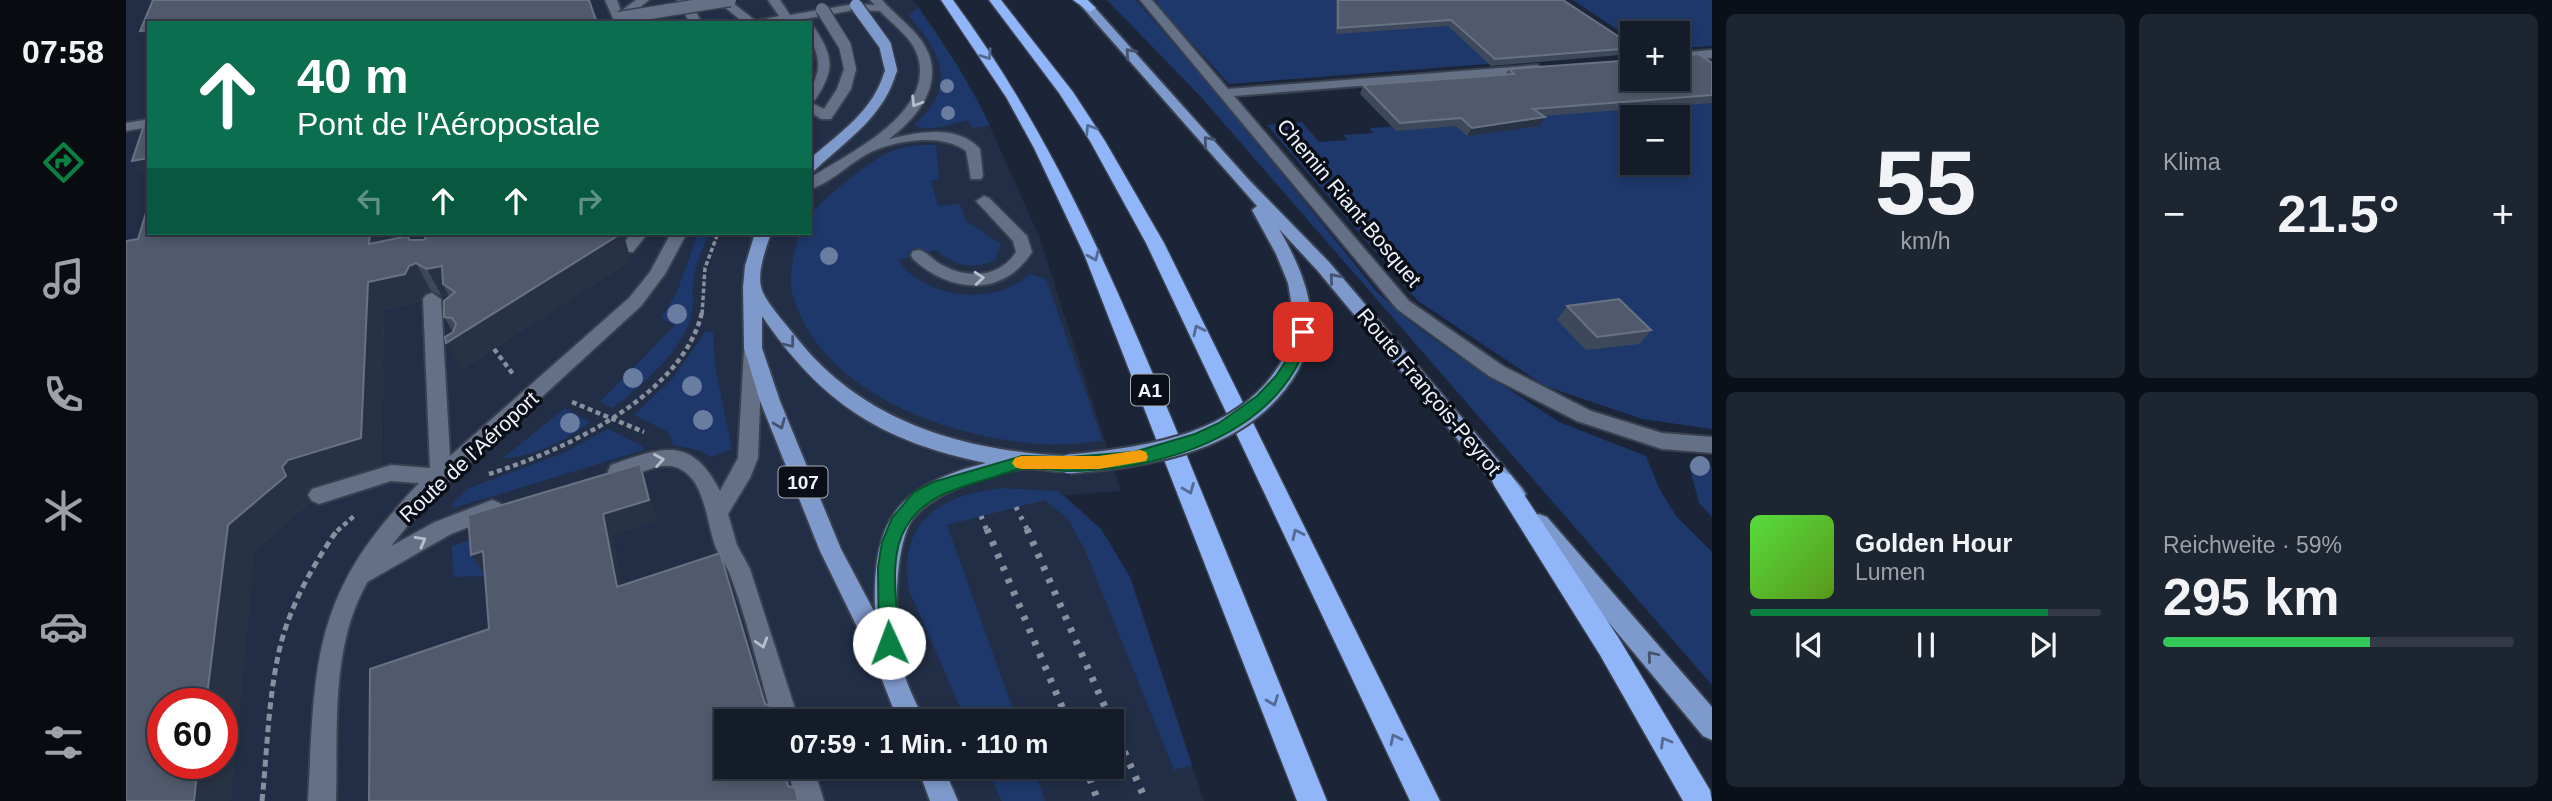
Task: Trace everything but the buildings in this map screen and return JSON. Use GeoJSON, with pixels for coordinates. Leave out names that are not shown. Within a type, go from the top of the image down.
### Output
{"type":"FeatureCollection","features":[{"type":"Feature","properties":{"kind":"highway","name":"A1"},"geometry":{"type":"LineString","coordinates":[[947,0],[1012,92],[1045,152],[1087,241],[1150,390],[1312,801]]}},
{"type":"Feature","properties":{"kind":"highway"},"geometry":{"type":"LineString","coordinates":[[995,0],[1031,43],[1077,109],[1150,234],[1425,801]]}},
{"type":"Feature","properties":{"kind":"highway"},"geometry":{"type":"LineString","coordinates":[[1503,481],[1602,634],[1699,801]]}},
{"type":"Feature","properties":{"kind":"main road"},"geometry":{"type":"LineString","coordinates":[[812,165],[877,105],[887,86],[891,70],[885,45],[851,2]]}},
{"type":"Feature","properties":{"kind":"main road","name":"Route François-Peyrot"},"geometry":{"type":"LineString","coordinates":[[1084,3],[1244,183],[1323,266],[1712,727]]}},
{"type":"Feature","properties":{"kind":"main road"},"geometry":{"type":"LineString","coordinates":[[762,235],[753,266],[751,287],[804,361],[843,398],[903,431],[939,442],[1022,462],[1099,463],[1157,453],[1225,428],[1256,406],[1281,380],[1297,356],[1304,316],[1297,281],[1244,183]]}},
{"type":"Feature","properties":{"kind":"main road","name":"107"},"geometry":{"type":"LineString","coordinates":[[751,287],[753,348],[770,401],[831,551],[890,668]]}},
{"type":"Feature","properties":{"kind":"main road"},"geometry":{"type":"LineString","coordinates":[[906,709],[890,668],[887,567],[891,542],[898,523],[920,497],[939,487],[1022,462]]}},
{"type":"Feature","properties":{"kind":"main road"},"geometry":{"type":"LineString","coordinates":[[935,779],[944,801]]}},
{"type":"Feature","properties":{"kind":"street"},"geometry":{"type":"LineString","coordinates":[[611,0],[620,20]]}},
{"type":"Feature","properties":{"kind":"street"},"geometry":{"type":"LineString","coordinates":[[620,20],[643,0]]}},
{"type":"Feature","properties":{"kind":"street"},"geometry":{"type":"LineString","coordinates":[[684,0],[695,21]]}},
{"type":"Feature","properties":{"kind":"street"},"geometry":{"type":"LineString","coordinates":[[722,0],[749,21]]}},
{"type":"Feature","properties":{"kind":"street"},"geometry":{"type":"LineString","coordinates":[[620,20],[702,2],[730,0]]}},
{"type":"Feature","properties":{"kind":"street"},"geometry":{"type":"LineString","coordinates":[[774,0],[786,18]]}},
{"type":"Feature","properties":{"kind":"street"},"geometry":{"type":"LineString","coordinates":[[812,107],[826,116],[844,89],[850,69],[845,46],[822,9],[826,0]]}},
{"type":"Feature","properties":{"kind":"street"},"geometry":{"type":"LineString","coordinates":[[812,184],[873,147],[918,102],[926,79],[925,58],[919,46],[876,0]]}},
{"type":"Feature","properties":{"kind":"street","name":"Chemin Riant-Bosquet"},"geometry":{"type":"LineString","coordinates":[[1146,0],[1403,305],[1496,371],[1584,416],[1662,441],[1712,444]]}},
{"type":"Feature","properties":{"kind":"street"},"geometry":{"type":"LineString","coordinates":[[771,21],[802,19],[853,7],[884,10]]}},
{"type":"Feature","properties":{"kind":"street"},"geometry":{"type":"LineString","coordinates":[[812,34],[826,65],[812,94]]}},
{"type":"Feature","properties":{"kind":"street"},"geometry":{"type":"LineString","coordinates":[[1690,56],[1712,54]]}},
{"type":"Feature","properties":{"kind":"street","name":"Chemin Riant-Bosquet"},"geometry":{"type":"LineString","coordinates":[[1227,93],[1552,67]]}},
{"type":"Feature","properties":{"kind":"street"},"geometry":{"type":"LineString","coordinates":[[126,127],[147,123]]}},
{"type":"Feature","properties":{"kind":"street"},"geometry":{"type":"LineString","coordinates":[[873,147],[921,137],[960,141],[973,149],[976,176]]}},
{"type":"Feature","properties":{"kind":"street"},"geometry":{"type":"LineString","coordinates":[[919,255],[930,268],[957,278],[985,279],[1011,268],[1024,251],[1021,240],[984,201]]}},
{"type":"Feature","properties":{"kind":"street"},"geometry":{"type":"LineString","coordinates":[[627,248],[638,235]]}},
{"type":"Feature","properties":{"kind":"street","name":"Route de l'Aéroport"},"geometry":{"type":"LineString","coordinates":[[322,801],[330,664],[340,618],[361,574],[382,540],[441,477],[635,302],[657,274],[677,235]]}},
{"type":"Feature","properties":{"kind":"street"},"geometry":{"type":"LineString","coordinates":[[319,495],[391,472],[441,477],[442,364],[440,330],[432,299]]}},
{"type":"Feature","properties":{"kind":"street"},"geometry":{"type":"LineString","coordinates":[[718,512],[743,472],[748,458],[753,348]]}},
{"type":"Feature","properties":{"kind":"street"},"geometry":{"type":"LineString","coordinates":[[597,477],[660,458],[680,459],[694,468],[702,478],[718,512],[727,546],[739,569],[782,709]]}},
{"type":"Feature","properties":{"kind":"street"},"geometry":{"type":"LineString","coordinates":[[361,574],[443,528],[509,504]]}},
{"type":"Feature","properties":{"kind":"street"},"geometry":{"type":"LineString","coordinates":[[804,779],[810,801]]}},
{"type":"Feature","properties":{"kind":"path"},"geometry":{"type":"LineString","coordinates":[[483,477],[553,452],[612,418],[668,369],[696,330],[704,306],[705,266],[717,235]]}},
{"type":"Feature","properties":{"kind":"path"},"geometry":{"type":"LineString","coordinates":[[494,349],[509,371],[516,375]]}},
{"type":"Feature","properties":{"kind":"path"},"geometry":{"type":"LineString","coordinates":[[572,402],[644,432],[651,439]]}},
{"type":"Feature","properties":{"kind":"shaded area"},"geometry":{"type":"Polygon","coordinates":[[[126,0],[913,0],[936,31],[977,98],[1039,236],[1121,491],[1064,495],[1101,529],[1130,577],[1204,801],[126,801],[126,0]]]}},
{"type":"Feature","properties":{"kind":"shaded area"},"geometry":{"type":"Polygon","coordinates":[[[1107,0],[1136,0],[1224,102],[1378,293],[1408,320],[1559,422],[1646,456],[1659,488],[1676,516],[1712,552],[1712,685],[1201,97],[1107,0]]]}},
{"type":"Feature","properties":{"kind":"shaded area"},"geometry":{"type":"Polygon","coordinates":[[[1156,0],[1493,0],[1615,54],[1229,84],[1160,8],[1156,0]]]}},
{"type":"Feature","properties":{"kind":"shaded area"},"geometry":{"type":"Polygon","coordinates":[[[1573,0],[1712,0],[1712,46],[1690,47],[1690,21],[1620,21],[1620,31],[1573,0]]]}},
{"type":"Feature","properties":{"kind":"shaded area"},"geometry":{"type":"Polygon","coordinates":[[[918,7],[959,68],[990,125],[973,128],[967,120],[934,128],[914,125],[937,97],[941,83],[937,57],[909,16],[918,7]]]}},
{"type":"Feature","properties":{"kind":"shaded area"},"geometry":{"type":"Polygon","coordinates":[[[1712,61],[1712,429],[1642,419],[1545,386],[1418,301],[1267,125],[1302,122],[1319,142],[1347,140],[1344,135],[1373,133],[1370,128],[1399,126],[1620,82],[1620,91],[1690,91],[1690,63],[1712,61]]]}},
{"type":"Feature","properties":{"kind":"shaded area"},"geometry":{"type":"Polygon","coordinates":[[[936,145],[939,179],[931,181],[938,206],[960,204],[966,221],[1001,244],[995,260],[979,265],[957,263],[936,250],[898,260],[910,273],[925,283],[961,294],[998,291],[1030,274],[1046,279],[1103,441],[1039,444],[1004,440],[930,420],[861,385],[832,361],[809,332],[792,291],[793,259],[799,235],[812,235],[812,215],[815,210],[870,164],[887,153],[936,145]]]}},
{"type":"Feature","properties":{"kind":"shaded area"},"geometry":{"type":"Polygon","coordinates":[[[697,235],[709,235],[697,265],[692,312],[681,339],[661,366],[623,400],[612,408],[600,402],[675,325],[661,318],[677,292],[697,235]]]}},
{"type":"Feature","properties":{"kind":"shaded area"},"geometry":{"type":"Polygon","coordinates":[[[705,332],[713,332],[715,366],[732,449],[710,457],[701,451],[673,445],[668,432],[634,415],[672,379],[705,332]]]}},
{"type":"Feature","properties":{"kind":"shaded area"},"geometry":{"type":"Polygon","coordinates":[[[565,408],[590,422],[549,447],[526,455],[503,458],[565,408]]]}},
{"type":"Feature","properties":{"kind":"shaded area"},"geometry":{"type":"Polygon","coordinates":[[[608,429],[642,446],[644,450],[454,508],[451,505],[469,488],[563,453],[608,429]]]}},
{"type":"Feature","properties":{"kind":"shaded area"},"geometry":{"type":"Polygon","coordinates":[[[1694,460],[1704,461],[1712,467],[1712,517],[1699,503],[1689,465],[1694,460]]]}},
{"type":"Feature","properties":{"kind":"shaded area"},"geometry":{"type":"Polygon","coordinates":[[[1003,488],[1058,491],[1101,529],[1130,577],[1192,765],[1174,770],[1085,550],[1068,519],[1045,500],[947,525],[1013,709],[961,709],[909,590],[907,566],[910,546],[917,529],[928,516],[943,505],[981,491],[1003,488]]]}},
{"type":"Feature","properties":{"kind":"shaded area"},"geometry":{"type":"Polygon","coordinates":[[[483,536],[486,576],[453,577],[452,546],[483,536]]]}},
{"type":"Feature","properties":{"kind":"shaded area"},"geometry":{"type":"Polygon","coordinates":[[[992,779],[1037,779],[1045,801],[1002,801],[992,779]]]}},
{"type":"Feature","properties":{"kind":"railway"},"geometry":{"type":"LineString","coordinates":[[1016,507],[1027,529]]}},
{"type":"Feature","properties":{"kind":"railway"},"geometry":{"type":"LineString","coordinates":[[981,516],[987,531]]}},
{"type":"Feature","properties":{"kind":"railway"},"geometry":{"type":"LineString","coordinates":[[987,529],[1063,709]]}},
{"type":"Feature","properties":{"kind":"railway"},"geometry":{"type":"LineString","coordinates":[[1027,529],[1146,801]]}},
{"type":"Feature","properties":{"kind":"railway"},"geometry":{"type":"LineString","coordinates":[[1090,779],[1098,801]]}},
{"type":"Feature","properties":{"kind":"slow traffic"},"geometry":{"type":"LineString","coordinates":[[1021,463],[1099,463],[1140,457]]}},
{"type":"Feature","properties":{"kind":"route"},"geometry":{"type":"LineString","coordinates":[[889,643],[887,567],[891,542],[898,523],[920,497],[939,487],[979,473],[1022,462],[1099,463],[1169,450],[1200,439],[1225,428],[1263,400],[1297,356],[1303,332]]}}]}
